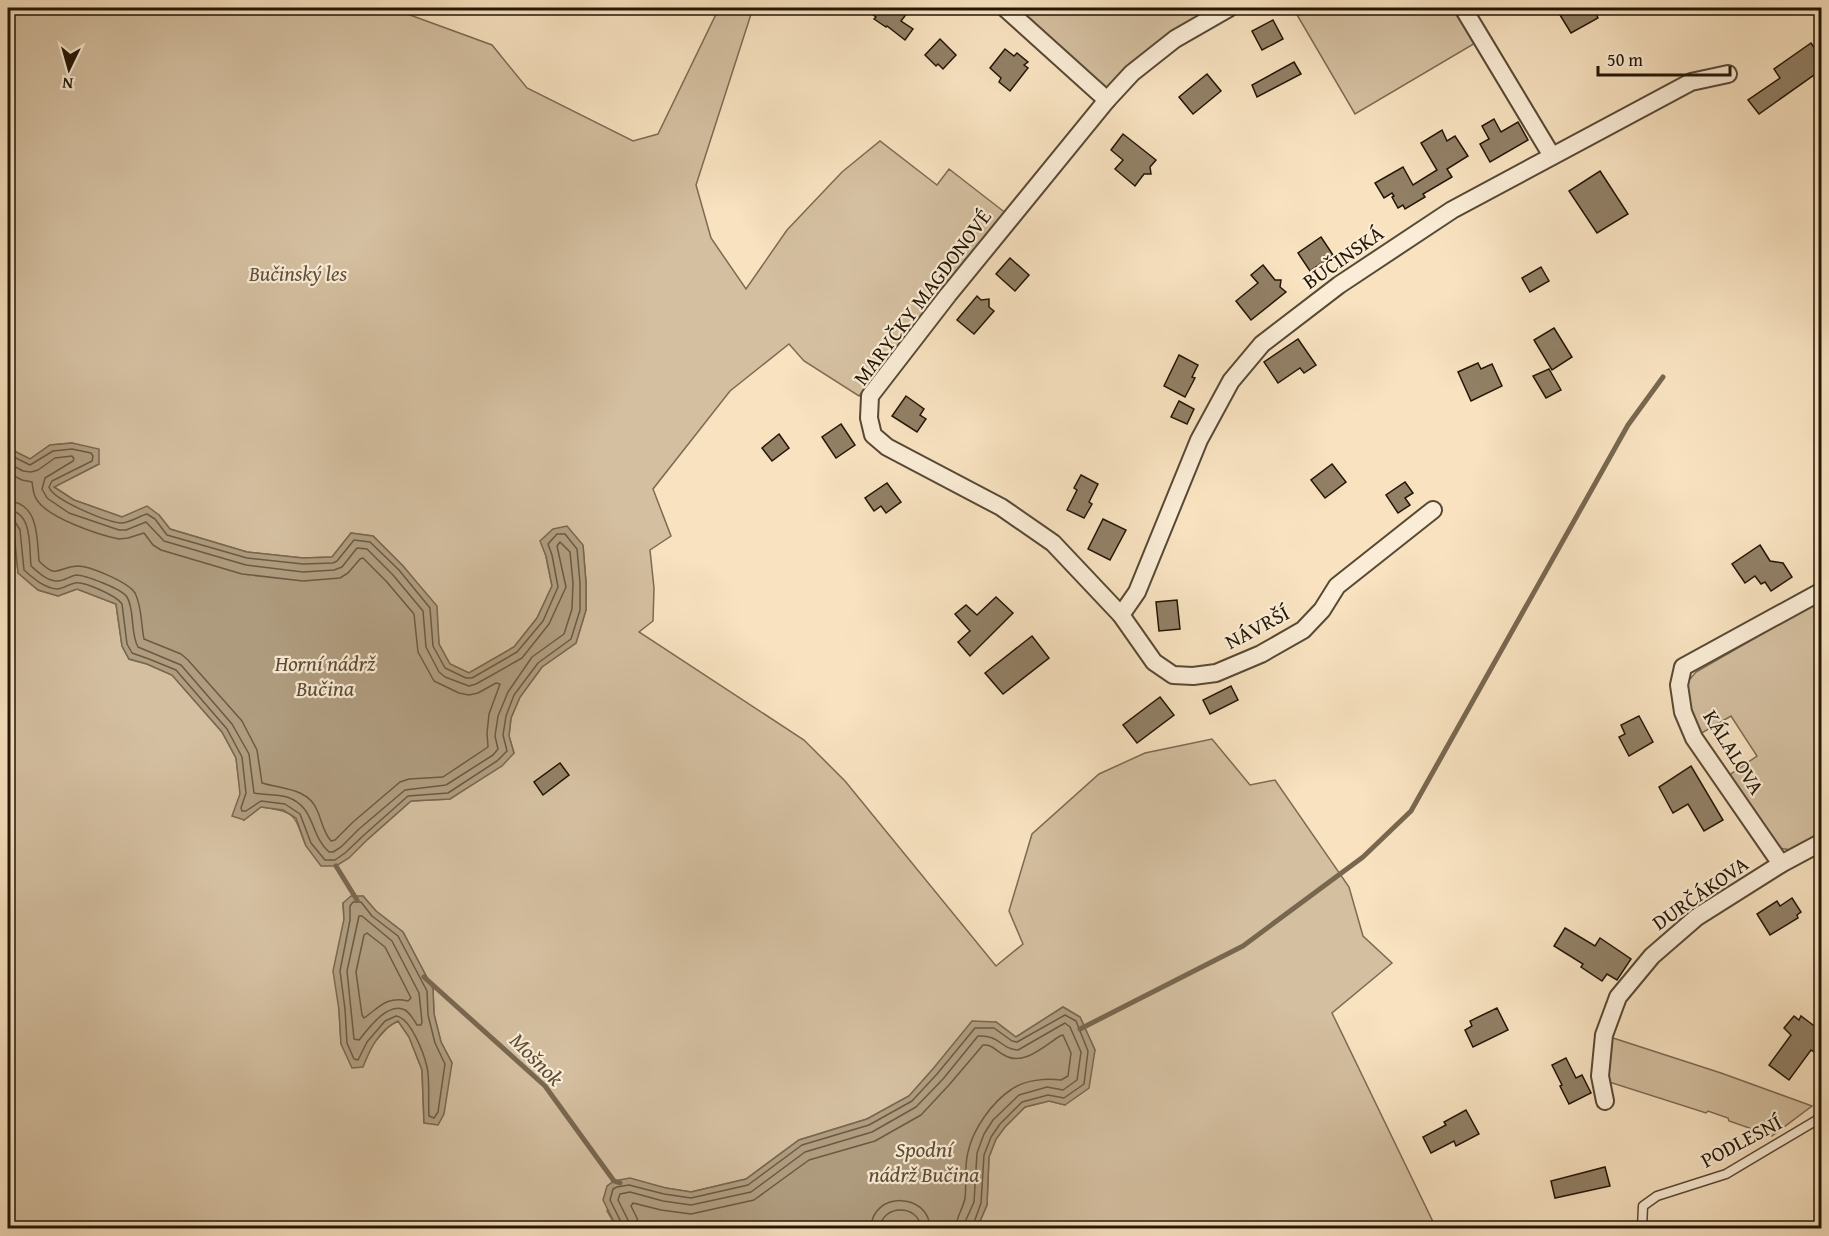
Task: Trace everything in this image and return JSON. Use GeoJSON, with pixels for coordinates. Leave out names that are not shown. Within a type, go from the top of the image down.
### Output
{"type":"FeatureCollection","features":[{"type":"Feature","properties":{"kind":"street"},"geometry":{"type":"LineString","coordinates":[[1005,8],[1107,100]]}},
{"type":"Feature","properties":{"kind":"street","name":"MARYČKY MAGDONOVÉ"},"geometry":{"type":"LineString","coordinates":[[1121,615],[1053,543],[1001,507],[887,447],[873,435],[869,418],[870,396],[948,295],[1107,100],[1132,73],[1175,39],[1229,8]]}},
{"type":"Feature","properties":{"kind":"street"},"geometry":{"type":"LineString","coordinates":[[1463,8],[1552,156]]}},
{"type":"Feature","properties":{"kind":"street","name":"BUČINSKÁ"},"geometry":{"type":"LineString","coordinates":[[1121,615],[1137,592],[1199,440],[1231,381],[1262,344],[1339,285],[1452,210],[1691,82],[1728,74]]}},
{"type":"Feature","properties":{"kind":"street","name":"NÁVRŠÍ"},"geometry":{"type":"LineString","coordinates":[[1121,615],[1154,662],[1173,675],[1193,676],[1216,673],[1261,654],[1303,630],[1322,610],[1338,586],[1433,510]]}},
{"type":"Feature","properties":{"kind":"street","name":"KÁLALOVA"},"geometry":{"type":"LineString","coordinates":[[1780,864],[1694,738],[1683,712],[1679,686],[1683,667],[1821,591]]}},
{"type":"Feature","properties":{"kind":"street","name":"DURČÁKOVA"},"geometry":{"type":"LineString","coordinates":[[1605,1101],[1600,1076],[1604,1035],[1618,997],[1652,956],[1697,917],[1780,864],[1821,842]]}},
{"type":"Feature","properties":{"kind":"lane","name":"PODLESNÍ"},"geometry":{"type":"LineString","coordinates":[[1642,1228],[1642,1206],[1657,1196],[1726,1174],[1821,1117]]}},
{"type":"Feature","properties":{"kind":"green space","name":"Bučinský les"},"geometry":{"type":"Polygon","coordinates":[[[8,8],[391,8],[492,45],[527,88],[633,141],[658,134],[719,8],[753,8],[696,185],[711,238],[746,289],[787,230],[842,172],[880,141],[937,185],[949,169],[1007,214],[936,296],[859,396],[804,361],[789,344],[730,391],[653,489],[671,536],[650,550],[654,588],[653,621],[639,632],[804,740],[845,781],[996,966],[1023,944],[1009,911],[1032,834],[1099,774],[1145,753],[1212,739],[1250,785],[1275,780],[1349,887],[1363,936],[1392,963],[1332,1013],[1436,1228],[977,1228],[987,1205],[989,1157],[996,1139],[1025,1107],[1049,1101],[1065,1105],[1095,1050],[1080,1017],[1063,1007],[1016,1037],[996,1022],[932,1070],[909,1096],[867,1119],[799,1140],[746,1179],[691,1192],[666,1188],[607,1211],[617,1228],[8,1228],[8,520],[14,531],[18,573],[38,590],[58,596],[77,589],[116,604],[122,646],[129,659],[172,675],[222,732],[236,758],[244,820],[261,807],[288,813],[296,821],[306,846],[368,839],[411,801],[450,799],[514,753],[509,736],[511,718],[520,697],[542,667],[576,643],[586,610],[586,582],[583,546],[541,541],[552,586],[537,618],[514,647],[469,673],[450,664],[439,644],[436,606],[403,566],[373,536],[351,533],[332,557],[303,558],[247,552],[170,529],[159,515],[122,517],[74,500],[54,487],[99,464],[72,443],[50,445],[30,459],[8,448],[8,8]],[[363,896],[343,903],[339,1010],[341,1044],[371,1046],[389,1026],[398,1021],[409,1037],[422,1070],[424,1123],[452,1063],[441,1042],[434,1014],[433,989],[403,932],[376,911],[363,896]]]}},
{"type":"Feature","properties":{"kind":"green space"},"geometry":{"type":"Polygon","coordinates":[[[1014,8],[1219,8],[1106,93],[1014,8]]]}},
{"type":"Feature","properties":{"kind":"green space"},"geometry":{"type":"Polygon","coordinates":[[[1293,8],[1456,8],[1477,42],[1355,114],[1293,8]]]}},
{"type":"Feature","properties":{"kind":"green space"},"geometry":{"type":"Polygon","coordinates":[[[1821,600],[1821,834],[1791,850],[1779,848],[1728,776],[1757,756],[1731,716],[1700,734],[1689,710],[1684,686],[1696,672],[1821,600]]]}},
{"type":"Feature","properties":{"kind":"green space"},"geometry":{"type":"Polygon","coordinates":[[[1610,1037],[1721,1073],[1812,1106],[1772,1136],[1708,1111],[1706,1113],[1609,1082],[1607,1059],[1610,1037]]]}},
{"type":"Feature","properties":{"kind":"water","name":"Horní nádrž Bučina"},"geometry":{"type":"Polygon","coordinates":[[[72,443],[99,449],[99,464],[54,487],[74,500],[122,517],[147,506],[159,515],[170,529],[247,552],[303,558],[332,557],[351,533],[373,536],[403,566],[437,606],[439,644],[450,664],[469,673],[514,647],[537,618],[552,586],[546,556],[540,541],[553,529],[567,526],[583,545],[586,583],[586,610],[576,643],[542,667],[520,697],[511,718],[509,736],[514,753],[502,766],[450,799],[411,801],[349,858],[336,866],[321,866],[306,846],[296,818],[283,810],[261,807],[244,820],[232,816],[240,794],[236,758],[222,732],[172,675],[129,659],[122,646],[116,604],[77,589],[58,596],[38,590],[18,573],[14,531],[8,520],[8,448],[30,459],[50,445],[72,443]]]}},
{"type":"Feature","properties":{"kind":"water"},"geometry":{"type":"Polygon","coordinates":[[[351,896],[363,896],[376,911],[403,932],[433,989],[434,1014],[441,1042],[452,1063],[444,1114],[438,1125],[424,1123],[422,1070],[409,1037],[398,1021],[380,1035],[363,1067],[352,1068],[341,1044],[333,971],[344,919],[343,903],[351,896]]]}},
{"type":"Feature","properties":{"kind":"water","name":"Spodní nádrž Bučina"},"geometry":{"type":"Polygon","coordinates":[[[1063,1007],[1080,1017],[1095,1050],[1089,1088],[1065,1105],[1049,1101],[1025,1107],[1005,1127],[996,1139],[989,1157],[987,1205],[977,1228],[911,1228],[899,1223],[890,1228],[617,1228],[603,1200],[607,1186],[614,1181],[630,1178],[691,1192],[746,1179],[799,1140],[867,1119],[909,1096],[972,1021],[996,1022],[1016,1037],[1063,1007]]]}},
{"type":"Feature","properties":{"kind":"building"},"geometry":{"type":"Polygon","coordinates":[[[868,8],[911,8],[901,21],[913,29],[905,40],[874,19],[876,17],[866,10],[868,8]]]}},
{"type":"Feature","properties":{"kind":"building"},"geometry":{"type":"Polygon","coordinates":[[[1572,8],[1593,8],[1598,18],[1571,33],[1560,15],[1572,8]]]}},
{"type":"Feature","properties":{"kind":"building"},"geometry":{"type":"Polygon","coordinates":[[[1273,20],[1283,39],[1262,50],[1252,31],[1273,20]]]}},
{"type":"Feature","properties":{"kind":"building"},"geometry":{"type":"Polygon","coordinates":[[[940,39],[956,55],[943,69],[938,64],[936,66],[925,55],[940,39]]]}},
{"type":"Feature","properties":{"kind":"building"},"geometry":{"type":"Polygon","coordinates":[[[1811,43],[1821,58],[1821,70],[1759,114],[1748,100],[1780,78],[1774,69],[1811,43]]]}},
{"type":"Feature","properties":{"kind":"building"},"geometry":{"type":"Polygon","coordinates":[[[1005,49],[1014,56],[1017,53],[1028,62],[1024,65],[1028,68],[1010,91],[999,82],[1001,78],[990,68],[1005,49]]]}},
{"type":"Feature","properties":{"kind":"building"},"geometry":{"type":"Polygon","coordinates":[[[1294,62],[1301,74],[1257,97],[1252,85],[1294,62]]]}},
{"type":"Feature","properties":{"kind":"building"},"geometry":{"type":"Polygon","coordinates":[[[1207,74],[1221,91],[1193,114],[1179,97],[1207,74]]]}},
{"type":"Feature","properties":{"kind":"building"},"geometry":{"type":"Polygon","coordinates":[[[1494,119],[1501,132],[1518,122],[1528,140],[1490,162],[1480,144],[1489,139],[1482,126],[1494,119]]]}},
{"type":"Feature","properties":{"kind":"building"},"geometry":{"type":"Polygon","coordinates":[[[1442,130],[1447,141],[1455,136],[1468,156],[1447,169],[1452,177],[1423,194],[1425,197],[1405,209],[1403,205],[1398,208],[1392,193],[1384,198],[1375,183],[1403,167],[1413,185],[1437,170],[1421,143],[1442,130]]]}},
{"type":"Feature","properties":{"kind":"building"},"geometry":{"type":"Polygon","coordinates":[[[1123,134],[1156,160],[1150,167],[1151,174],[1144,174],[1135,186],[1115,169],[1123,160],[1111,150],[1123,134]]]}},
{"type":"Feature","properties":{"kind":"building"},"geometry":{"type":"Polygon","coordinates":[[[1600,171],[1628,214],[1597,233],[1569,191],[1600,171]]]}},
{"type":"Feature","properties":{"kind":"building"},"geometry":{"type":"Polygon","coordinates":[[[1321,237],[1333,255],[1310,271],[1298,253],[1321,237]]]}},
{"type":"Feature","properties":{"kind":"building"},"geometry":{"type":"Polygon","coordinates":[[[1010,258],[1029,275],[1015,291],[996,274],[1010,258]]]}},
{"type":"Feature","properties":{"kind":"building"},"geometry":{"type":"Polygon","coordinates":[[[1263,265],[1275,280],[1281,280],[1280,287],[1286,292],[1251,320],[1236,301],[1258,283],[1251,275],[1263,265]]]}},
{"type":"Feature","properties":{"kind":"building"},"geometry":{"type":"Polygon","coordinates":[[[1541,267],[1549,281],[1530,292],[1522,278],[1541,267]]]}},
{"type":"Feature","properties":{"kind":"building"},"geometry":{"type":"Polygon","coordinates":[[[977,296],[981,300],[989,299],[989,307],[994,311],[974,334],[957,320],[977,296]]]}},
{"type":"Feature","properties":{"kind":"building"},"geometry":{"type":"Polygon","coordinates":[[[1554,328],[1572,357],[1552,370],[1534,340],[1554,328]]]}},
{"type":"Feature","properties":{"kind":"building"},"geometry":{"type":"Polygon","coordinates":[[[1298,339],[1316,365],[1304,373],[1300,368],[1278,383],[1264,362],[1298,339]]]}},
{"type":"Feature","properties":{"kind":"building"},"geometry":{"type":"Polygon","coordinates":[[[1179,355],[1198,365],[1192,377],[1195,378],[1185,397],[1164,386],[1179,355]]]}},
{"type":"Feature","properties":{"kind":"building"},"geometry":{"type":"Polygon","coordinates":[[[1478,363],[1481,369],[1492,364],[1502,386],[1471,401],[1458,372],[1478,363]]]}},
{"type":"Feature","properties":{"kind":"building"},"geometry":{"type":"Polygon","coordinates":[[[1549,369],[1561,390],[1546,398],[1533,376],[1549,369]]]}},
{"type":"Feature","properties":{"kind":"building"},"geometry":{"type":"Polygon","coordinates":[[[906,396],[924,409],[920,415],[926,419],[917,432],[892,416],[906,396]]]}},
{"type":"Feature","properties":{"kind":"building"},"geometry":{"type":"Polygon","coordinates":[[[1179,401],[1194,409],[1187,424],[1171,417],[1179,401]]]}},
{"type":"Feature","properties":{"kind":"building"},"geometry":{"type":"Polygon","coordinates":[[[841,424],[855,445],[836,458],[822,437],[841,424]]]}},
{"type":"Feature","properties":{"kind":"building"},"geometry":{"type":"Polygon","coordinates":[[[779,434],[789,448],[772,461],[762,448],[779,434]]]}},
{"type":"Feature","properties":{"kind":"building"},"geometry":{"type":"Polygon","coordinates":[[[1332,464],[1346,482],[1325,498],[1311,480],[1332,464]]]}},
{"type":"Feature","properties":{"kind":"building"},"geometry":{"type":"Polygon","coordinates":[[[1081,475],[1098,484],[1089,502],[1092,504],[1084,518],[1067,510],[1077,490],[1074,488],[1081,475]]]}},
{"type":"Feature","properties":{"kind":"building"},"geometry":{"type":"Polygon","coordinates":[[[1405,482],[1413,493],[1405,498],[1410,505],[1398,513],[1386,495],[1405,482]]]}},
{"type":"Feature","properties":{"kind":"building"},"geometry":{"type":"Polygon","coordinates":[[[887,483],[901,502],[886,513],[881,506],[874,511],[865,498],[887,483]]]}},
{"type":"Feature","properties":{"kind":"building"},"geometry":{"type":"Polygon","coordinates":[[[1103,519],[1126,530],[1110,560],[1088,549],[1103,519]]]}},
{"type":"Feature","properties":{"kind":"building"},"geometry":{"type":"Polygon","coordinates":[[[1760,545],[1770,561],[1783,563],[1792,577],[1771,591],[1765,582],[1761,584],[1755,576],[1745,583],[1732,564],[1760,545]]]}},
{"type":"Feature","properties":{"kind":"building"},"geometry":{"type":"Polygon","coordinates":[[[996,597],[1013,613],[970,656],[958,642],[970,631],[955,614],[966,605],[977,615],[996,597]]]}},
{"type":"Feature","properties":{"kind":"building"},"geometry":{"type":"Polygon","coordinates":[[[1177,600],[1180,629],[1159,631],[1156,602],[1177,600]]]}},
{"type":"Feature","properties":{"kind":"building"},"geometry":{"type":"Polygon","coordinates":[[[1032,636],[1049,658],[1003,694],[985,673],[1032,636]]]}},
{"type":"Feature","properties":{"kind":"building"},"geometry":{"type":"Polygon","coordinates":[[[1231,686],[1238,700],[1210,714],[1203,700],[1231,686]]]}},
{"type":"Feature","properties":{"kind":"building"},"geometry":{"type":"Polygon","coordinates":[[[1160,697],[1174,715],[1137,743],[1123,725],[1160,697]]]}},
{"type":"Feature","properties":{"kind":"building"},"geometry":{"type":"Polygon","coordinates":[[[1639,716],[1653,742],[1629,756],[1619,737],[1625,734],[1621,725],[1639,716]]]}},
{"type":"Feature","properties":{"kind":"building"},"geometry":{"type":"Polygon","coordinates":[[[560,763],[569,775],[543,795],[534,782],[560,763]]]}},
{"type":"Feature","properties":{"kind":"building"},"geometry":{"type":"Polygon","coordinates":[[[1691,766],[1723,820],[1704,831],[1688,804],[1673,813],[1659,787],[1691,766]]]}},
{"type":"Feature","properties":{"kind":"building"},"geometry":{"type":"Polygon","coordinates":[[[1792,898],[1801,912],[1797,915],[1798,918],[1770,935],[1757,914],[1777,901],[1780,906],[1792,898]]]}},
{"type":"Feature","properties":{"kind":"building"},"geometry":{"type":"Polygon","coordinates":[[[1565,928],[1595,946],[1600,938],[1631,959],[1617,980],[1607,974],[1602,981],[1581,967],[1583,964],[1554,946],[1565,928]]]}},
{"type":"Feature","properties":{"kind":"building"},"geometry":{"type":"Polygon","coordinates":[[[1497,1008],[1508,1030],[1473,1047],[1465,1030],[1472,1026],[1470,1021],[1497,1008]]]}},
{"type":"Feature","properties":{"kind":"building"},"geometry":{"type":"Polygon","coordinates":[[[1794,1016],[1799,1020],[1801,1016],[1821,1031],[1821,1042],[1814,1052],[1811,1050],[1789,1080],[1769,1065],[1791,1035],[1784,1028],[1794,1016]]]}},
{"type":"Feature","properties":{"kind":"building"},"geometry":{"type":"Polygon","coordinates":[[[1566,1058],[1576,1078],[1582,1075],[1591,1093],[1569,1104],[1552,1065],[1566,1058]]]}},
{"type":"Feature","properties":{"kind":"building"},"geometry":{"type":"Polygon","coordinates":[[[1466,1110],[1479,1134],[1456,1146],[1454,1141],[1431,1153],[1423,1137],[1446,1125],[1444,1122],[1466,1110]]]}},
{"type":"Feature","properties":{"kind":"building"},"geometry":{"type":"Polygon","coordinates":[[[1605,1167],[1610,1186],[1555,1198],[1551,1181],[1605,1167]]]}},
{"type":"Feature","properties":{"kind":"waterway"},"geometry":{"type":"LineString","coordinates":[[1080,1029],[1243,946],[1363,857],[1411,811],[1628,425],[1663,377]]}},
{"type":"Feature","properties":{"kind":"waterway","name":"Mošnok"},"geometry":{"type":"LineString","coordinates":[[336,866],[357,900]]}},
{"type":"Feature","properties":{"kind":"waterway","name":"Mošnok"},"geometry":{"type":"LineString","coordinates":[[424,977],[545,1086],[614,1181],[620,1183]]}}]}
